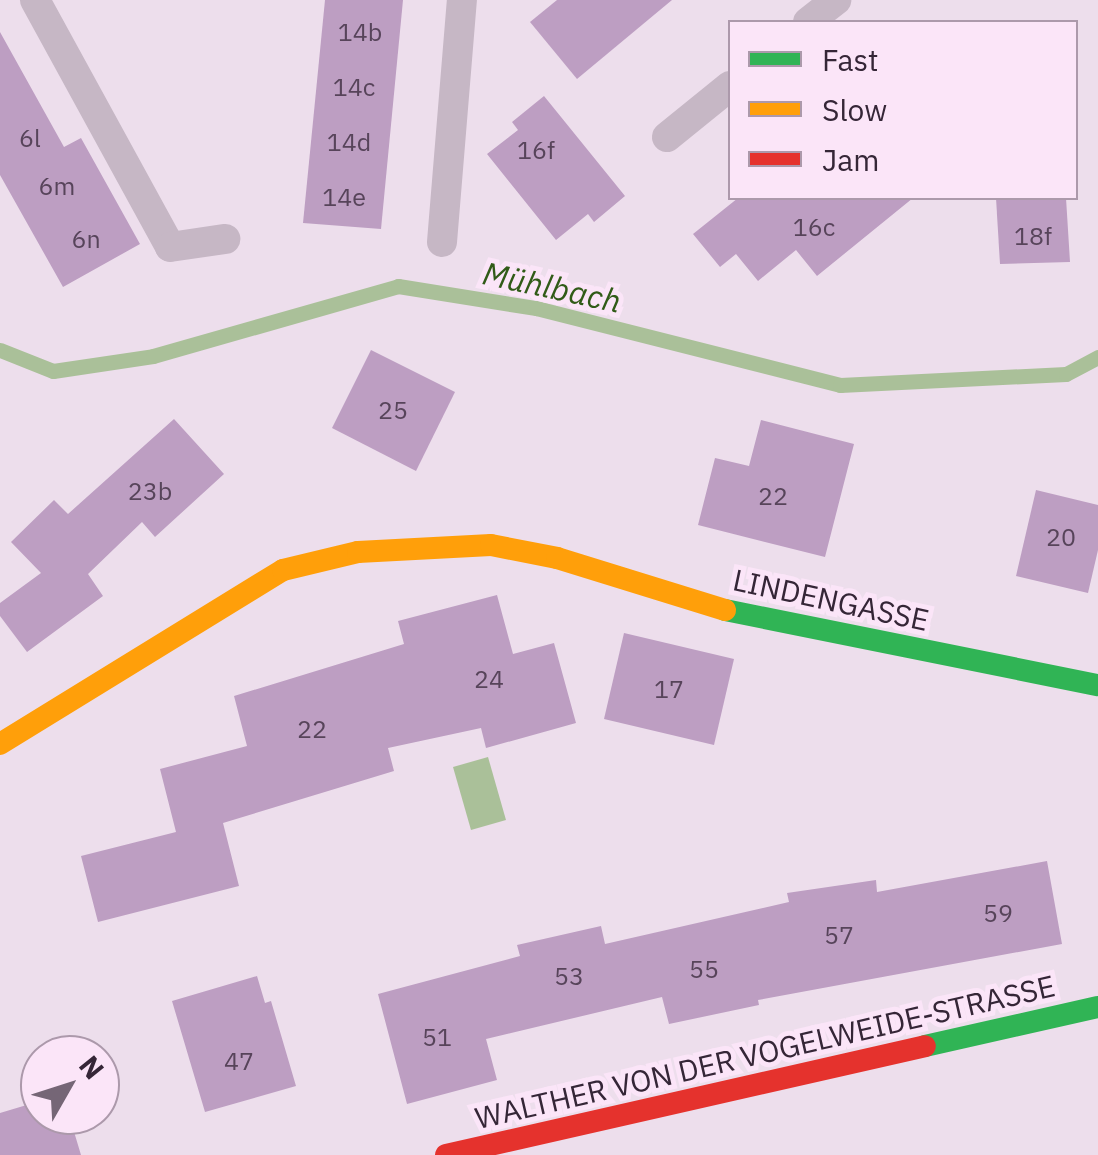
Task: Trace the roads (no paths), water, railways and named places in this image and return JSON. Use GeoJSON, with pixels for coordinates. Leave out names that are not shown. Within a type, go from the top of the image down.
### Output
{"type":"FeatureCollection","features":[{"type":"Feature","properties":{"kind":"street","name":"LINDENGASSE"},"geometry":{"type":"LineString","coordinates":[[0,744],[283,570],[358,552],[491,545],[557,558],[720,609],[1098,684]]}},
{"type":"Feature","properties":{"kind":"street","name":"WALTHER VON DER VOGELWEIDE-STRASSE"},"geometry":{"type":"LineString","coordinates":[[446,1155],[1098,1007]]}},
{"type":"Feature","properties":{"kind":"lane"},"geometry":{"type":"LineString","coordinates":[[36,0],[170,247],[225,240]]}},
{"type":"Feature","properties":{"kind":"lane"},"geometry":{"type":"LineString","coordinates":[[442,242],[462,0]]}},
{"type":"Feature","properties":{"kind":"lane"},"geometry":{"type":"LineString","coordinates":[[811,20],[836,0]]}},
{"type":"Feature","properties":{"kind":"lane"},"geometry":{"type":"LineString","coordinates":[[667,137],[728,88]]}},
{"type":"Feature","properties":{"kind":"waterway","name":"Mühlbach"},"geometry":{"type":"LineString","coordinates":[[0,350],[53,371],[153,356],[398,286],[536,308],[840,385],[1066,374],[1098,357]]}}]}
